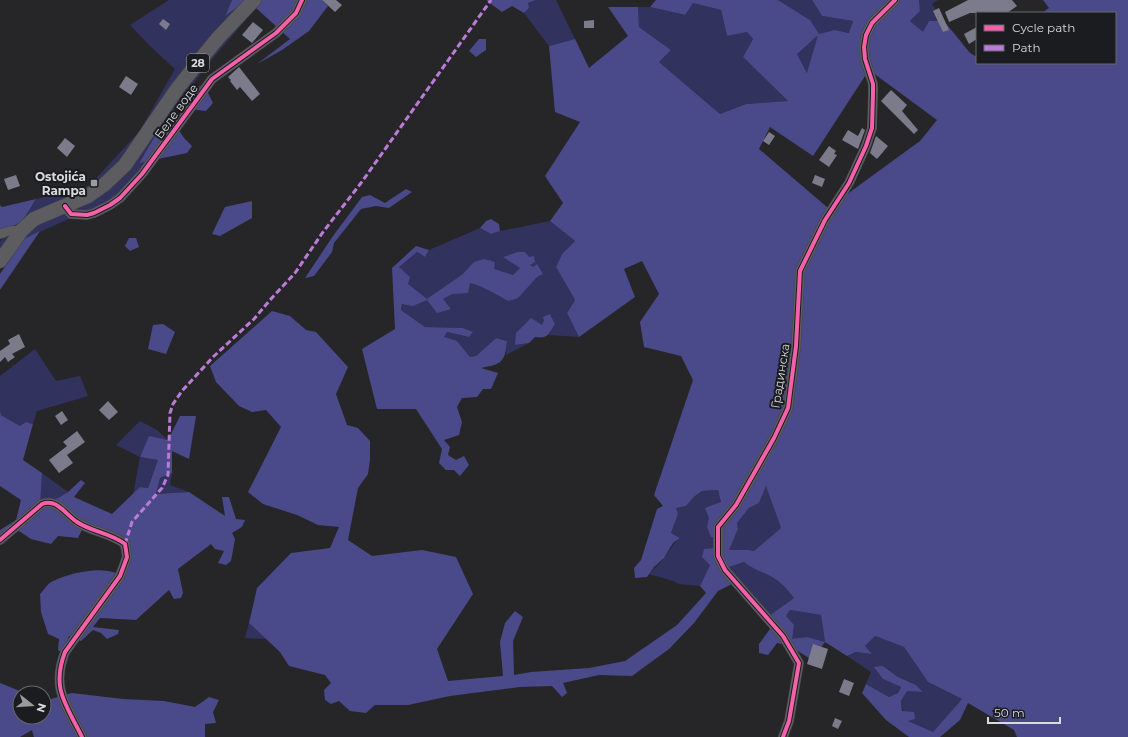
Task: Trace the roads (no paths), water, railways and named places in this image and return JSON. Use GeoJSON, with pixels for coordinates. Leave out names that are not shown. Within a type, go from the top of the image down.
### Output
{"type":"FeatureCollection","features":[{"type":"Feature","properties":{"kind":"main road","name":"28"},"geometry":{"type":"LineString","coordinates":[[0,261],[22,230],[40,216],[92,193],[105,184],[125,165],[168,102],[200,60],[218,38],[254,0]]}},
{"type":"Feature","properties":{"kind":"street","name":"Беле воде"},"geometry":{"type":"LineString","coordinates":[[65,206],[71,214],[87,214],[101,210],[120,198],[142,174],[212,79],[276,33],[296,13],[302,0]]}},
{"type":"Feature","properties":{"kind":"street","name":"Градинска"},"geometry":{"type":"LineString","coordinates":[[783,737],[789,721],[799,663],[783,636],[725,570],[718,556],[718,527],[736,505],[774,438],[788,408],[796,346],[800,271],[825,220],[849,183],[866,146],[872,128],[873,88],[865,59],[864,47],[866,35],[872,23],[895,0]]}},
{"type":"Feature","properties":{"kind":"street"},"geometry":{"type":"LineString","coordinates":[[0,234],[9,231],[22,230]]}},
{"type":"Feature","properties":{"kind":"street"},"geometry":{"type":"LineString","coordinates":[[0,540],[42,504],[50,502],[57,504],[79,523],[108,534],[125,544],[127,557],[120,576],[65,652],[60,665],[60,690],[82,737]]}},
{"type":"Feature","properties":{"kind":"place","name":"Ostojića Rampa"},"geometry":{"type":"Point","coordinates":[94,183]}}]}
